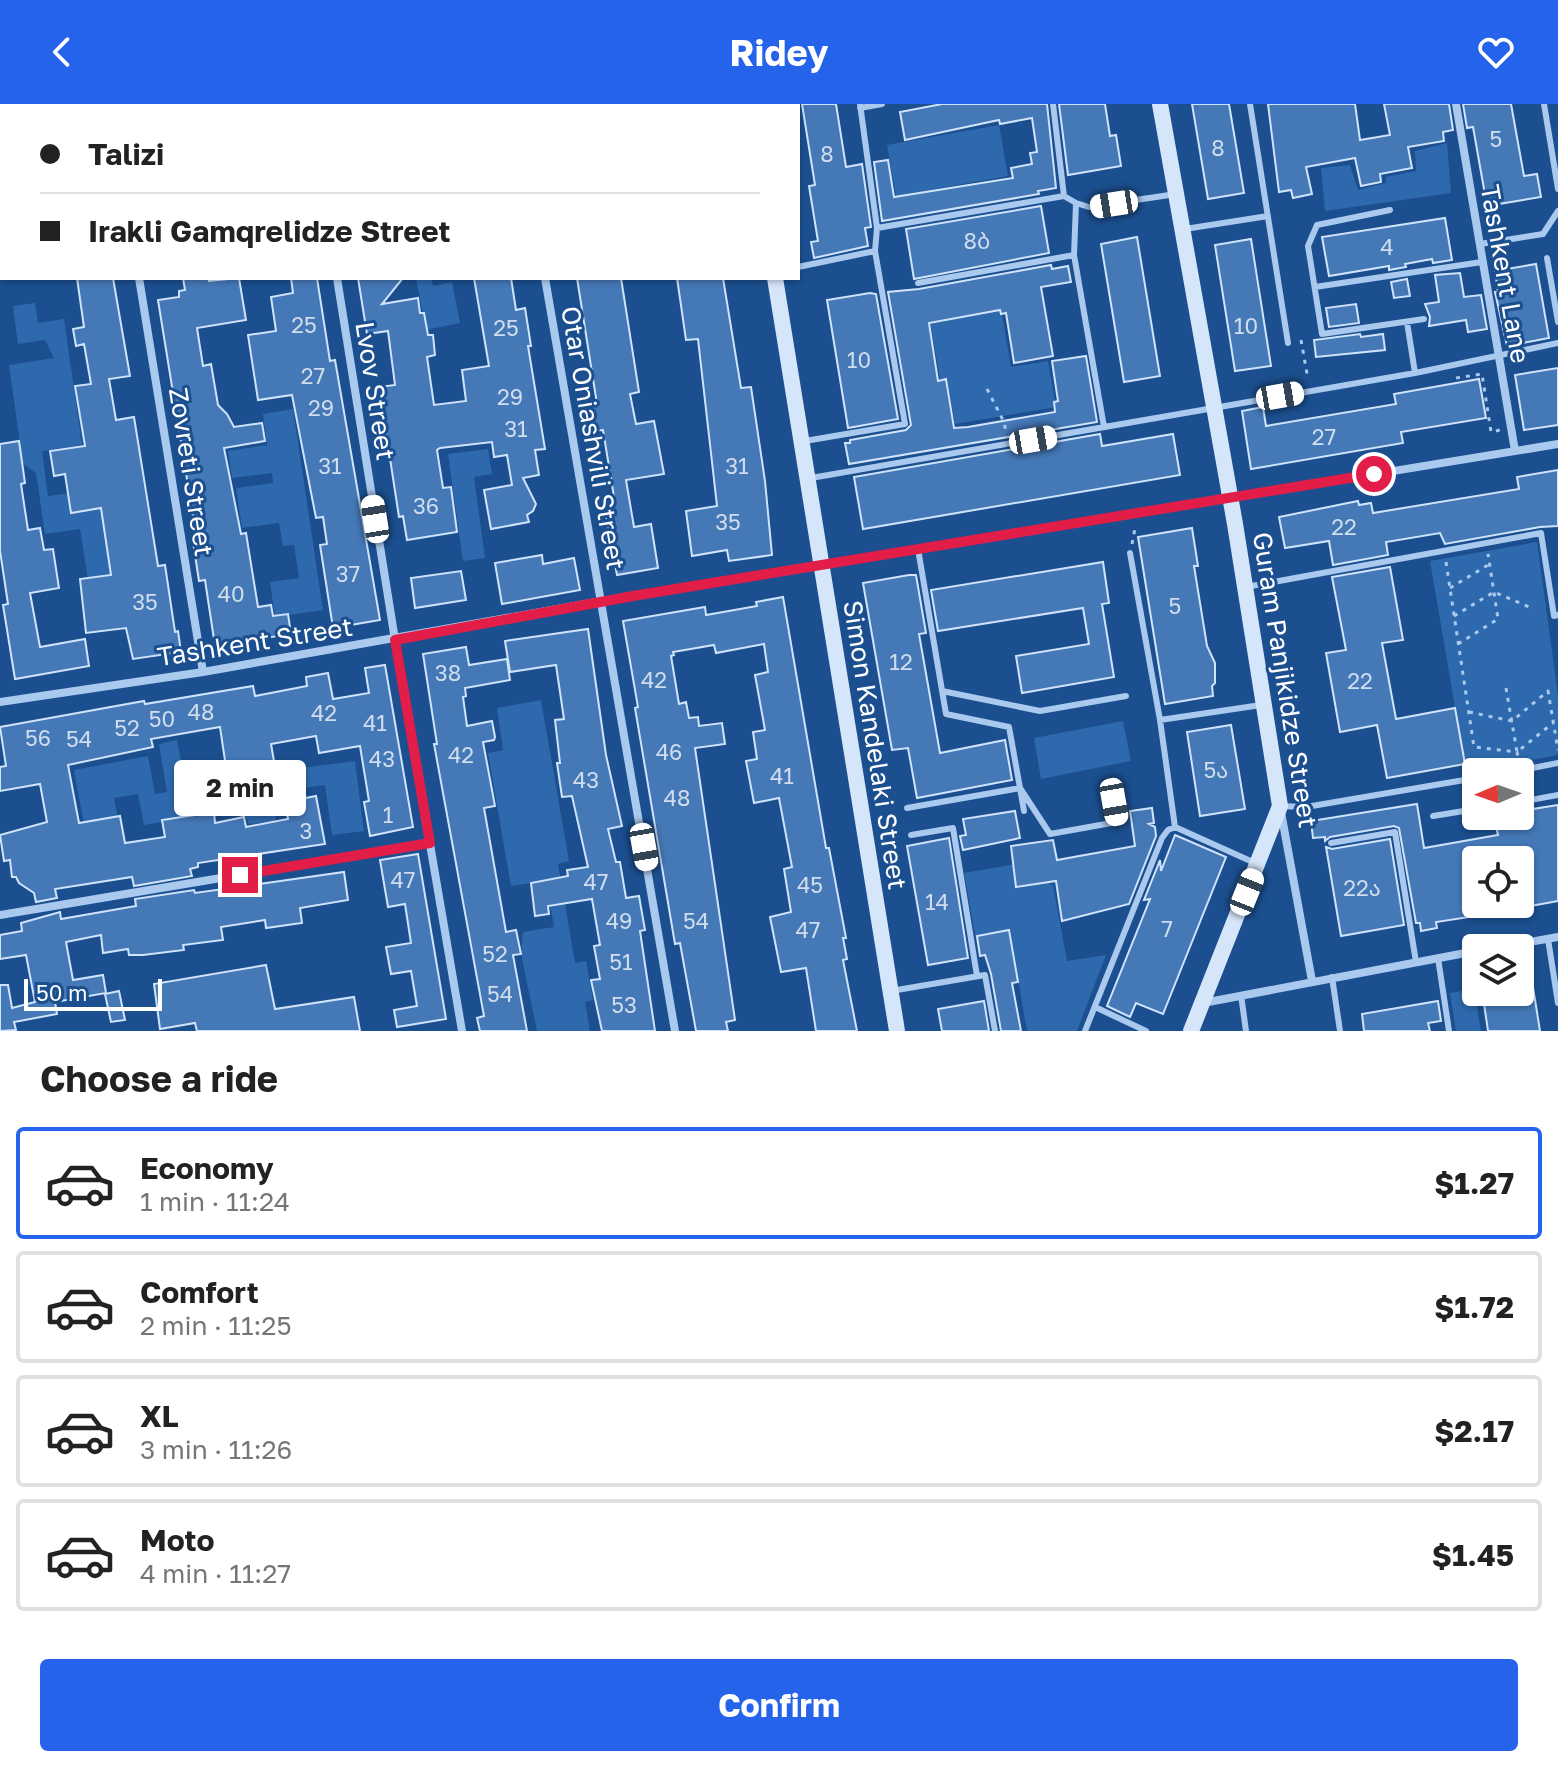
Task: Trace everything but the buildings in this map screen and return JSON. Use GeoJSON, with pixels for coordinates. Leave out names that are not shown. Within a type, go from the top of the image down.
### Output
{"type":"FeatureCollection","features":[{"type":"Feature","properties":{"kind":"main road","name":"Guram Panjikidze Street"},"geometry":{"type":"LineString","coordinates":[[1160,104],[1230,498],[1280,806]]}},
{"type":"Feature","properties":{"kind":"main road","name":"Simon Kandelaki Street"},"geometry":{"type":"LineString","coordinates":[[775,280],[897,1031]]}},
{"type":"Feature","properties":{"kind":"main road"},"geometry":{"type":"LineString","coordinates":[[1191,1031],[1280,806]]}},
{"type":"Feature","properties":{"kind":"street","name":"Tashkent Lane"},"geometry":{"type":"LineString","coordinates":[[1456,104],[1515,451]]}},
{"type":"Feature","properties":{"kind":"street","name":"Zovreti Street"},"geometry":{"type":"LineString","coordinates":[[139,280],[203,672]]}},
{"type":"Feature","properties":{"kind":"street","name":"Lvov Street"},"geometry":{"type":"LineString","coordinates":[[337,280],[459,1030]]}},
{"type":"Feature","properties":{"kind":"street","name":"Otar Oniashvili Street"},"geometry":{"type":"LineString","coordinates":[[545,280],[675,1031]]}},
{"type":"Feature","properties":{"kind":"street","name":"Tashkent Street"},"geometry":{"type":"LineString","coordinates":[[0,702],[203,672],[602,601],[1558,444]]}},
{"type":"Feature","properties":{"kind":"street","name":"Guram Panjikidze Street"},"geometry":{"type":"LineString","coordinates":[[1280,806],[1312,981]]}},
{"type":"Feature","properties":{"kind":"street"},"geometry":{"type":"LineString","coordinates":[[0,915],[430,843]]}},
{"type":"Feature","properties":{"kind":"street"},"geometry":{"type":"LineString","coordinates":[[1202,1003],[1462,954]]}},
{"type":"Feature","properties":{"kind":"lane"},"geometry":{"type":"LineString","coordinates":[[801,442],[905,424],[875,251],[877,228],[860,106],[882,104]]}},
{"type":"Feature","properties":{"kind":"lane"},"geometry":{"type":"LineString","coordinates":[[1053,104],[1064,196]]}},
{"type":"Feature","properties":{"kind":"lane"},"geometry":{"type":"LineString","coordinates":[[1250,104],[1288,343]]}},
{"type":"Feature","properties":{"kind":"lane"},"geometry":{"type":"LineString","coordinates":[[1544,104],[1558,189]]}},
{"type":"Feature","properties":{"kind":"lane"},"geometry":{"type":"LineString","coordinates":[[877,228],[1064,196],[1089,207],[1176,194]]}},
{"type":"Feature","properties":{"kind":"lane"},"geometry":{"type":"LineString","coordinates":[[1076,203],[1074,255],[1104,427]]}},
{"type":"Feature","properties":{"kind":"lane"},"geometry":{"type":"LineString","coordinates":[[1390,210],[1317,225],[1308,246],[1322,334],[1424,319]]}},
{"type":"Feature","properties":{"kind":"lane"},"geometry":{"type":"LineString","coordinates":[[1480,244],[1543,234],[1558,211]]}},
{"type":"Feature","properties":{"kind":"lane"},"geometry":{"type":"LineString","coordinates":[[1182,229],[1268,216]]}},
{"type":"Feature","properties":{"kind":"lane"},"geometry":{"type":"LineString","coordinates":[[800,267],[875,251]]}},
{"type":"Feature","properties":{"kind":"lane"},"geometry":{"type":"LineString","coordinates":[[918,283],[1074,255]]}},
{"type":"Feature","properties":{"kind":"lane"},"geometry":{"type":"LineString","coordinates":[[1547,258],[1558,322]]}},
{"type":"Feature","properties":{"kind":"lane"},"geometry":{"type":"LineString","coordinates":[[1315,287],[1482,262]]}},
{"type":"Feature","properties":{"kind":"lane"},"geometry":{"type":"LineString","coordinates":[[1407,322],[1415,373]]}},
{"type":"Feature","properties":{"kind":"lane"},"geometry":{"type":"LineString","coordinates":[[807,479],[1415,373],[1558,343]]}},
{"type":"Feature","properties":{"kind":"lane"},"geometry":{"type":"LineString","coordinates":[[1245,587],[1541,533],[1554,616],[1558,615]]}},
{"type":"Feature","properties":{"kind":"lane"},"geometry":{"type":"LineString","coordinates":[[918,549],[946,714],[1009,727],[1024,811]]}},
{"type":"Feature","properties":{"kind":"lane"},"geometry":{"type":"LineString","coordinates":[[1130,553],[1160,720],[1175,827]]}},
{"type":"Feature","properties":{"kind":"lane"},"geometry":{"type":"LineString","coordinates":[[942,691],[1040,711],[1126,696]]}},
{"type":"Feature","properties":{"kind":"lane"},"geometry":{"type":"LineString","coordinates":[[1160,720],[1263,705]]}},
{"type":"Feature","properties":{"kind":"lane"},"geometry":{"type":"LineString","coordinates":[[1534,768],[1558,763]]}},
{"type":"Feature","properties":{"kind":"lane"},"geometry":{"type":"LineString","coordinates":[[1280,806],[1306,807],[1462,780]]}},
{"type":"Feature","properties":{"kind":"lane"},"geometry":{"type":"LineString","coordinates":[[1020,788],[1050,834],[1117,822],[1111,782]]}},
{"type":"Feature","properties":{"kind":"lane"},"geometry":{"type":"LineString","coordinates":[[907,808],[1020,788]]}},
{"type":"Feature","properties":{"kind":"lane"},"geometry":{"type":"LineString","coordinates":[[1534,799],[1558,795]]}},
{"type":"Feature","properties":{"kind":"lane"},"geometry":{"type":"LineString","coordinates":[[1433,816],[1462,811]]}},
{"type":"Feature","properties":{"kind":"lane"},"geometry":{"type":"LineString","coordinates":[[1085,1031],[1162,838],[1168,830],[1175,827],[1259,864]]}},
{"type":"Feature","properties":{"kind":"lane"},"geometry":{"type":"LineString","coordinates":[[911,835],[953,828],[977,976]]}},
{"type":"Feature","properties":{"kind":"lane"},"geometry":{"type":"LineString","coordinates":[[1331,843],[1395,832],[1416,962]]}},
{"type":"Feature","properties":{"kind":"lane"},"geometry":{"type":"LineString","coordinates":[[1553,938],[1558,1003]]}},
{"type":"Feature","properties":{"kind":"lane"},"geometry":{"type":"LineString","coordinates":[[1438,958],[1449,1031]]}},
{"type":"Feature","properties":{"kind":"lane"},"geometry":{"type":"LineString","coordinates":[[891,991],[985,975],[995,1031]]}},
{"type":"Feature","properties":{"kind":"lane"},"geometry":{"type":"LineString","coordinates":[[1332,977],[1340,1031]]}},
{"type":"Feature","properties":{"kind":"lane"},"geometry":{"type":"LineString","coordinates":[[1241,995],[1246,1031]]}},
{"type":"Feature","properties":{"kind":"lane"},"geometry":{"type":"LineString","coordinates":[[1095,1007],[1146,1031]]}},
{"type":"Feature","properties":{"kind":"path"},"geometry":{"type":"LineString","coordinates":[[1303,354],[1306,369]]}},
{"type":"Feature","properties":{"kind":"path"},"geometry":{"type":"LineString","coordinates":[[1456,379],[1482,374],[1491,432],[1511,428]]}},
{"type":"Feature","properties":{"kind":"path"},"geometry":{"type":"LineString","coordinates":[[987,389],[1004,422],[1009,444]]}},
{"type":"Feature","properties":{"kind":"path"},"geometry":{"type":"LineString","coordinates":[[1458,644],[1498,619],[1486,543]]}},
{"type":"Feature","properties":{"kind":"path"},"geometry":{"type":"LineString","coordinates":[[1444,551],[1474,747],[1517,752],[1553,723]]}},
{"type":"Feature","properties":{"kind":"path"},"geometry":{"type":"LineString","coordinates":[[1450,588],[1490,564]]}},
{"type":"Feature","properties":{"kind":"path"},"geometry":{"type":"LineString","coordinates":[[1494,592],[1534,609]]}},
{"type":"Feature","properties":{"kind":"path"},"geometry":{"type":"LineString","coordinates":[[1454,616],[1494,592]]}},
{"type":"Feature","properties":{"kind":"path"},"geometry":{"type":"LineString","coordinates":[[1506,688],[1517,758]]}},
{"type":"Feature","properties":{"kind":"path"},"geometry":{"type":"LineString","coordinates":[[1512,721],[1548,691],[1558,750]]}},
{"type":"Feature","properties":{"kind":"path"},"geometry":{"type":"LineString","coordinates":[[1469,712],[1512,721]]}},
{"type":"Feature","properties":{"kind":"shaded area"},"geometry":{"type":"Polygon","coordinates":[[[999,125],[1008,176],[896,196],[887,145],[999,125]]]}},
{"type":"Feature","properties":{"kind":"shaded area"},"geometry":{"type":"Polygon","coordinates":[[[1447,143],[1451,193],[1325,211],[1321,168],[1350,165],[1358,190],[1386,183],[1386,177],[1416,171],[1415,151],[1447,143]]]}},
{"type":"Feature","properties":{"kind":"shaded area"},"geometry":{"type":"Polygon","coordinates":[[[416,280],[432,280],[433,286],[452,282],[460,323],[426,330],[416,280]]]}},
{"type":"Feature","properties":{"kind":"shaded area"},"geometry":{"type":"Polygon","coordinates":[[[35,303],[38,323],[64,319],[82,445],[42,451],[48,496],[87,491],[100,503],[117,615],[94,618],[80,529],[45,534],[36,473],[23,464],[9,365],[54,358],[45,340],[18,344],[13,306],[35,303]]]}},
{"type":"Feature","properties":{"kind":"shaded area"},"geometry":{"type":"Polygon","coordinates":[[[1001,309],[1011,367],[1048,361],[1056,407],[955,424],[947,379],[940,379],[930,321],[1001,309]]]}},
{"type":"Feature","properties":{"kind":"shaded area"},"geometry":{"type":"Polygon","coordinates":[[[293,409],[323,610],[275,617],[270,582],[299,578],[294,545],[283,546],[279,523],[242,528],[236,488],[273,483],[272,473],[232,478],[228,451],[267,445],[263,414],[293,409]]]}},
{"type":"Feature","properties":{"kind":"shaded area"},"geometry":{"type":"Polygon","coordinates":[[[488,449],[492,474],[474,477],[485,558],[463,561],[448,454],[488,449]]]}},
{"type":"Feature","properties":{"kind":"shaded area"},"geometry":{"type":"Polygon","coordinates":[[[1537,542],[1558,695],[1558,755],[1534,759],[1464,758],[1430,561],[1537,542]]]}},
{"type":"Feature","properties":{"kind":"shaded area"},"geometry":{"type":"Polygon","coordinates":[[[541,700],[569,861],[558,864],[575,963],[586,961],[593,1000],[585,1002],[590,1031],[537,1031],[521,954],[523,932],[554,927],[546,881],[511,886],[488,753],[503,750],[497,708],[541,700]]]}},
{"type":"Feature","properties":{"kind":"shaded area"},"geometry":{"type":"Polygon","coordinates":[[[1123,721],[1131,761],[1041,779],[1034,738],[1123,721]]]}},
{"type":"Feature","properties":{"kind":"shaded area"},"geometry":{"type":"Polygon","coordinates":[[[177,740],[191,817],[144,825],[138,794],[114,798],[119,824],[85,830],[74,770],[148,756],[155,794],[167,792],[159,744],[177,740]]]}},
{"type":"Feature","properties":{"kind":"shaded area"},"geometry":{"type":"Polygon","coordinates":[[[355,761],[364,831],[332,835],[325,785],[273,792],[276,821],[249,824],[243,811],[222,814],[217,779],[355,761]]]}},
{"type":"Feature","properties":{"kind":"shaded area"},"geometry":{"type":"Polygon","coordinates":[[[1045,859],[1067,961],[1106,955],[1077,1031],[1027,1031],[1013,950],[979,955],[964,873],[1045,859]]]}},
{"type":"Feature","properties":{"kind":"shaded area"},"geometry":{"type":"Polygon","coordinates":[[[1462,991],[1462,1006],[1477,1006],[1481,1031],[1456,1031],[1450,993],[1462,991]]]}},
{"type":"Feature","properties":{"kind":"route"},"geometry":{"type":"LineString","coordinates":[[240,875],[430,843],[395,640],[633,596],[1374,474]]}}]}
